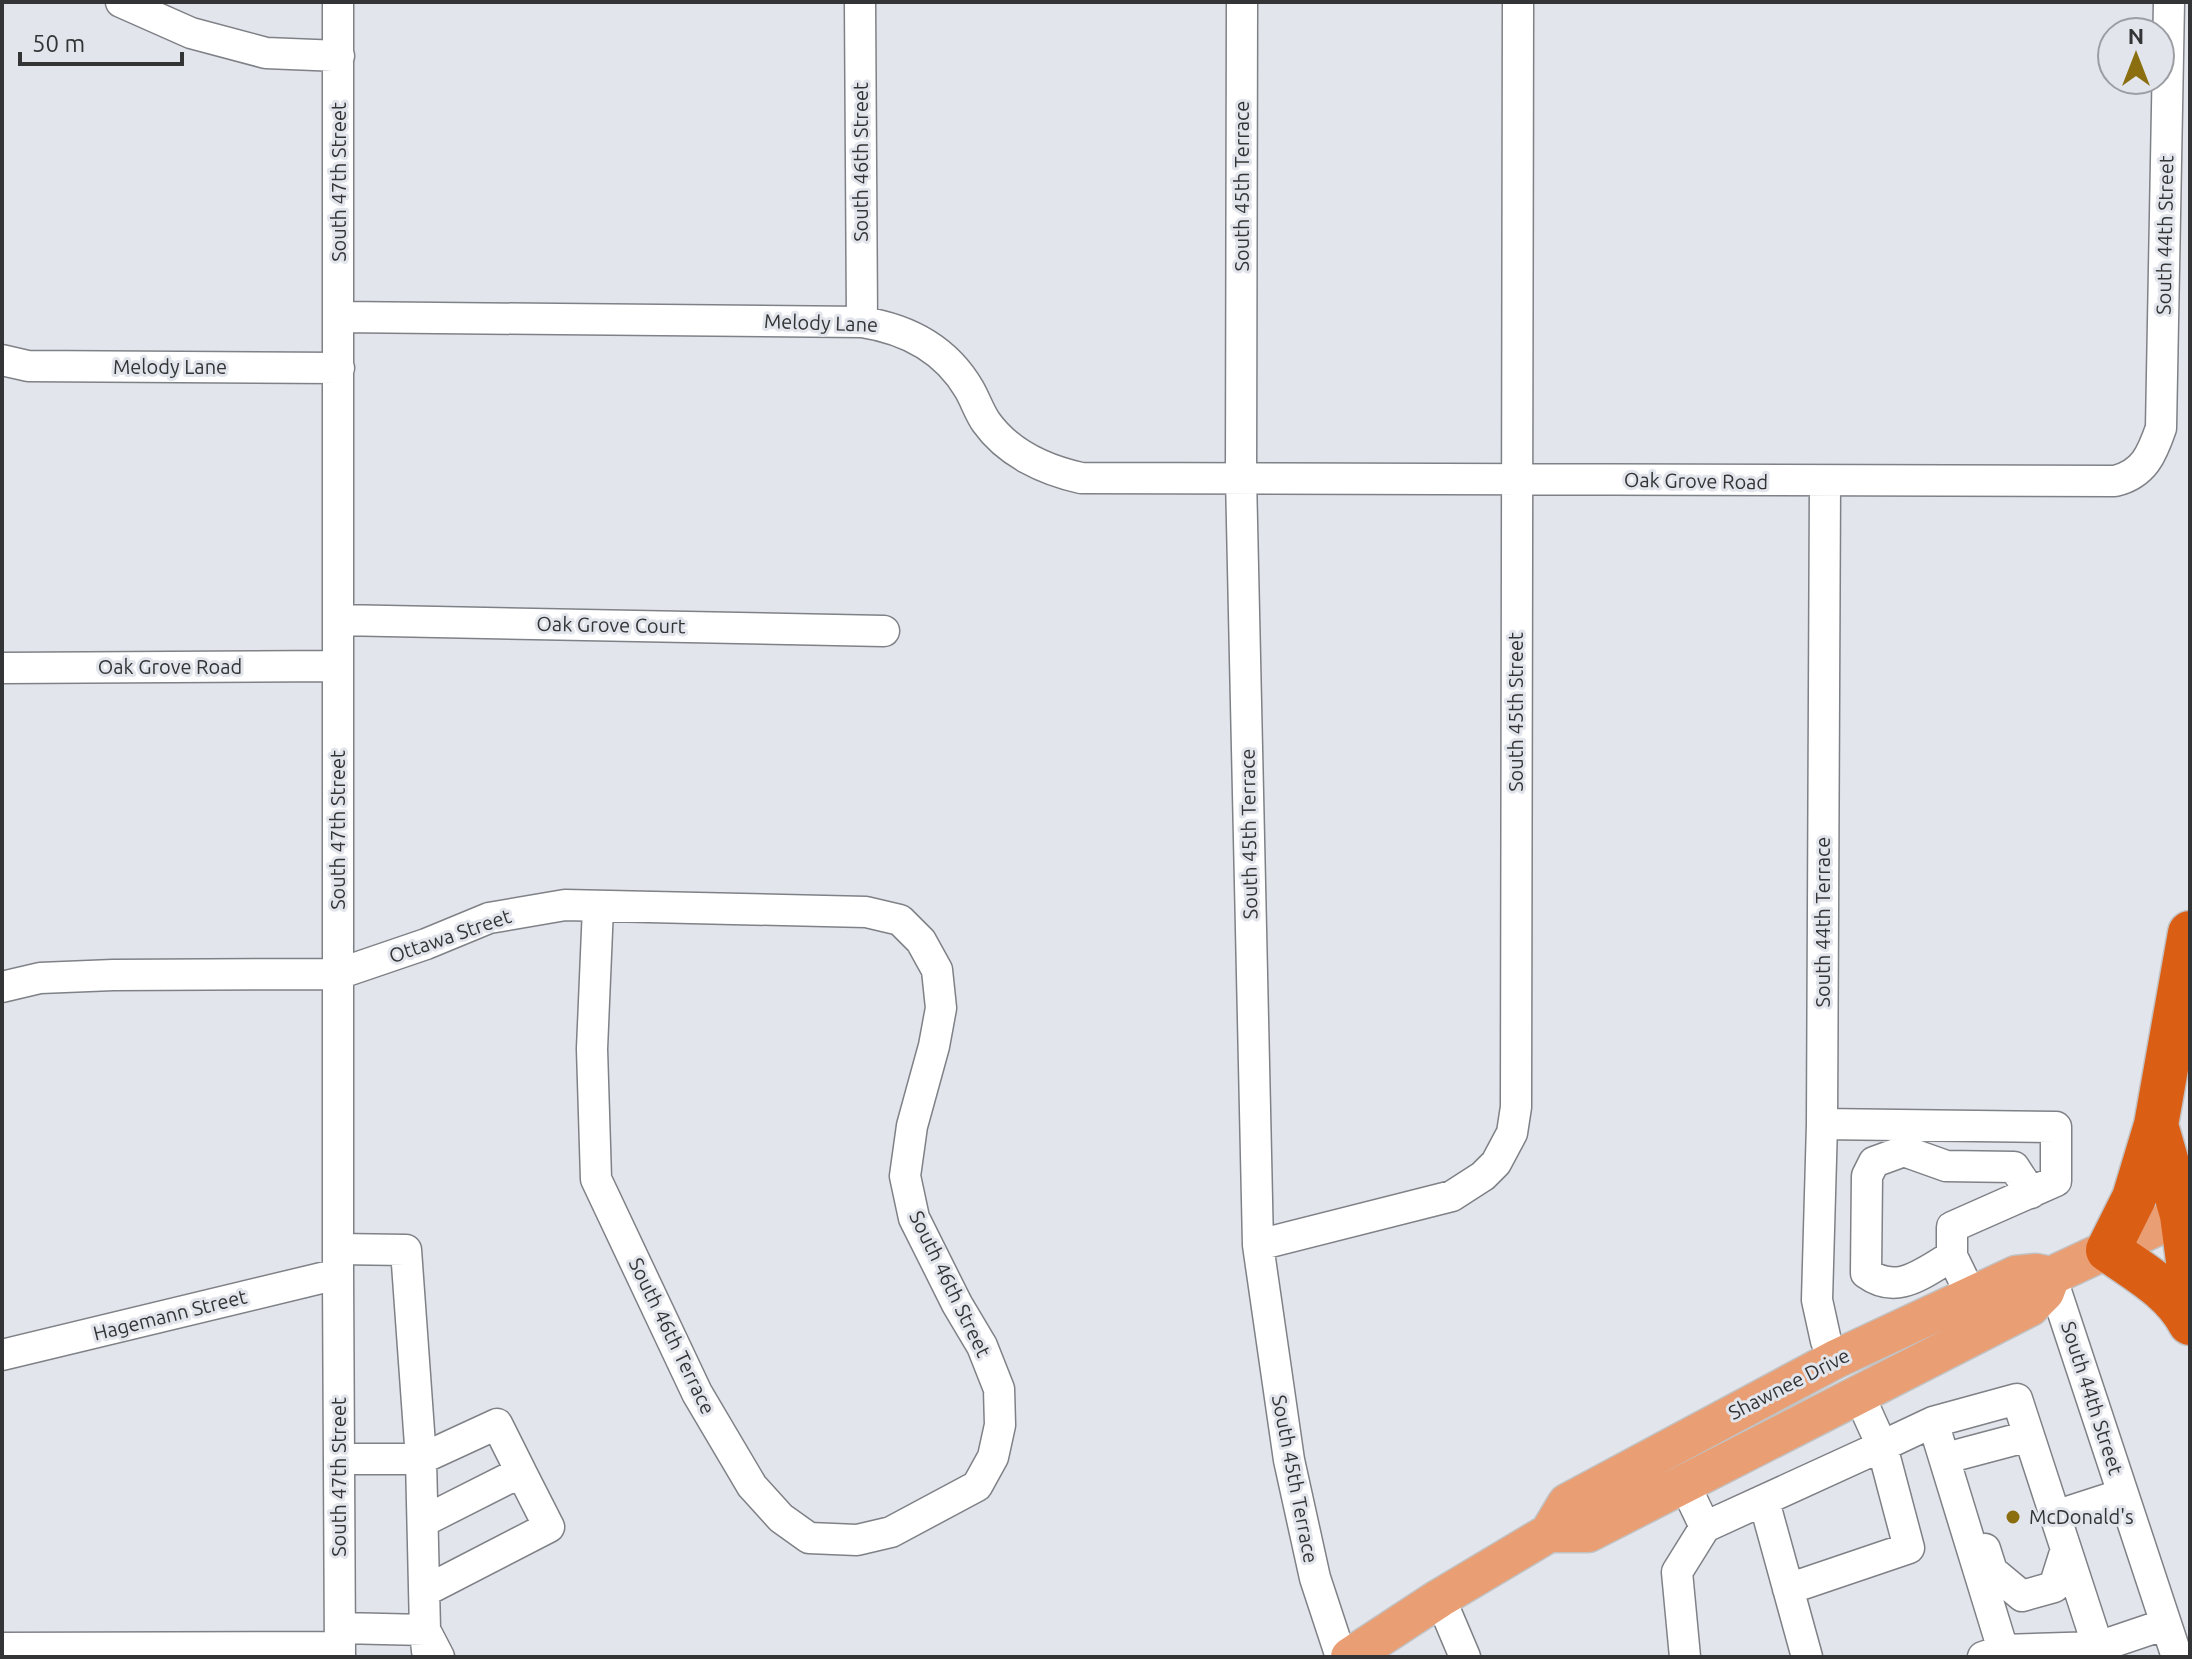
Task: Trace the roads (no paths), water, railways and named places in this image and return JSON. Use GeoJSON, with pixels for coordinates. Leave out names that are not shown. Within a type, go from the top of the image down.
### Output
{"type":"FeatureCollection","features":[{"type":"Feature","properties":{"kind":"highway"},"geometry":{"type":"LineString","coordinates":[[2190,933],[2156,1125],[2134,1198],[2108,1250],[2149,1278],[2181,1306],[2190,1323]]}},
{"type":"Feature","properties":{"kind":"highway"},"geometry":{"type":"LineString","coordinates":[[2156,1125],[2186,1213],[2190,1276]]}},
{"type":"Feature","properties":{"kind":"main road","name":"Shawnee Drive"},"geometry":{"type":"LineString","coordinates":[[1350,1657],[1440,1598],[1549,1533],[1567,1503],[1836,1359],[2016,1275],[2036,1273],[2051,1276],[2186,1213]]}},
{"type":"Feature","properties":{"kind":"main road","name":"Shawnee Drive"},"geometry":{"type":"LineString","coordinates":[[1549,1533],[1588,1533],[1859,1395],[2030,1307],[2045,1292],[2051,1276]]}},
{"type":"Feature","properties":{"kind":"main road"},"geometry":{"type":"LineString","coordinates":[[1836,1359],[1859,1395]]}},
{"type":"Feature","properties":{"kind":"main road"},"geometry":{"type":"LineString","coordinates":[[1667,1449],[1684,1483]]}},
{"type":"Feature","properties":{"kind":"street"},"geometry":{"type":"LineString","coordinates":[[121,2],[191,33],[266,53],[339,56]]}},
{"type":"Feature","properties":{"kind":"street","name":"South 47th Street"},"geometry":{"type":"LineString","coordinates":[[338,2],[340,1644]]}},
{"type":"Feature","properties":{"kind":"street","name":"South 46th Street"},"geometry":{"type":"LineString","coordinates":[[860,2],[862,322]]}},
{"type":"Feature","properties":{"kind":"street","name":"South 45th Terrace"},"geometry":{"type":"LineString","coordinates":[[1242,2],[1241,477],[1258,1245],[1289,1460],[1315,1578],[1341,1657]]}},
{"type":"Feature","properties":{"kind":"street","name":"South 45th Street"},"geometry":{"type":"LineString","coordinates":[[1258,1245],[1452,1196],[1483,1176],[1496,1163],[1512,1133],[1516,1107],[1518,2]]}},
{"type":"Feature","properties":{"kind":"street","name":"South 44th Street"},"geometry":{"type":"LineString","coordinates":[[2145,464],[2161,428],[2169,2]]}},
{"type":"Feature","properties":{"kind":"street","name":"Melody Lane"},"geometry":{"type":"LineString","coordinates":[[339,317],[862,322],[889,326],[920,339],[941,354],[968,387],[986,421],[1005,443],[1029,460],[1066,475],[1102,479],[1241,477]]}},
{"type":"Feature","properties":{"kind":"street","name":"Melody Lane"},"geometry":{"type":"LineString","coordinates":[[2,360],[28,366],[339,368]]}},
{"type":"Feature","properties":{"kind":"street","name":"Oak Grove Road"},"geometry":{"type":"LineString","coordinates":[[1241,477],[2115,481],[2126,478],[2145,464]]}},
{"type":"Feature","properties":{"kind":"street","name":"South 44th Terrace"},"geometry":{"type":"LineString","coordinates":[[1825,482],[1822,1124],[1817,1300],[1826,1341],[1836,1359]]}},
{"type":"Feature","properties":{"kind":"street","name":"Oak Grove Court"},"geometry":{"type":"LineString","coordinates":[[338,620],[884,631]]}},
{"type":"Feature","properties":{"kind":"street","name":"Oak Grove Road"},"geometry":{"type":"LineString","coordinates":[[2,668],[338,666]]}},
{"type":"Feature","properties":{"kind":"street","name":"Ottawa Street"},"geometry":{"type":"LineString","coordinates":[[2,987],[40,978],[113,975],[338,974],[426,944],[489,918],[565,905],[866,912],[900,920],[921,941],[929,956]]}},
{"type":"Feature","properties":{"kind":"street","name":"South 46th Terrace"},"geometry":{"type":"LineString","coordinates":[[598,907],[592,1049],[596,1179],[697,1393],[752,1486],[781,1518],[809,1538],[857,1540],[891,1532],[945,1505],[977,1486],[985,1470]]}},
{"type":"Feature","properties":{"kind":"street","name":"South 46th Street"},"geometry":{"type":"LineString","coordinates":[[929,956],[937,970],[941,1008],[912,1126],[905,1176],[914,1218],[982,1346],[999,1389],[1000,1425],[993,1457],[985,1470]]}},
{"type":"Feature","properties":{"kind":"street"},"geometry":{"type":"LineString","coordinates":[[1822,1124],[2056,1127],[2056,1181],[1952,1227],[1952,1256],[1971,1295]]}},
{"type":"Feature","properties":{"kind":"street"},"geometry":{"type":"LineString","coordinates":[[1952,1256],[1901,1284],[1880,1283],[1866,1273],[1867,1176],[1874,1162],[1904,1151],[1946,1166],[2014,1167],[2031,1193]]}},
{"type":"Feature","properties":{"kind":"street","name":"Hagemann Street"},"geometry":{"type":"LineString","coordinates":[[2,1355],[338,1261],[406,1250],[421,1459]]}},
{"type":"Feature","properties":{"kind":"street","name":"South 44th Street"},"geometry":{"type":"LineString","coordinates":[[2051,1276],[2177,1657]]}},
{"type":"Feature","properties":{"kind":"street"},"geometry":{"type":"LineString","coordinates":[[1788,1589],[1909,1548],[1882,1446],[1859,1395]]}},
{"type":"Feature","properties":{"kind":"street"},"geometry":{"type":"LineString","coordinates":[[1685,1657],[1677,1572],[1705,1527],[1933,1422],[2017,1399],[2098,1647]]}},
{"type":"Feature","properties":{"kind":"street"},"geometry":{"type":"LineString","coordinates":[[1933,1422],[1950,1457],[1992,1571],[2022,1596],[2054,1587],[2066,1549]]}},
{"type":"Feature","properties":{"kind":"street"},"geometry":{"type":"LineString","coordinates":[[339,1459],[421,1459],[497,1424],[549,1527],[425,1591]]}},
{"type":"Feature","properties":{"kind":"street"},"geometry":{"type":"LineString","coordinates":[[1950,1457],[2029,1436]]}},
{"type":"Feature","properties":{"kind":"street"},"geometry":{"type":"LineString","coordinates":[[1950,1457],[1993,1654],[2098,1647],[2166,1624]]}},
{"type":"Feature","properties":{"kind":"street"},"geometry":{"type":"LineString","coordinates":[[421,1459],[426,1644],[439,1657]]}},
{"type":"Feature","properties":{"kind":"street"},"geometry":{"type":"LineString","coordinates":[[424,1521],[521,1472]]}},
{"type":"Feature","properties":{"kind":"street"},"geometry":{"type":"LineString","coordinates":[[1684,1483],[1705,1527]]}},
{"type":"Feature","properties":{"kind":"street"},"geometry":{"type":"LineString","coordinates":[[2055,1516],[2123,1494]]}},
{"type":"Feature","properties":{"kind":"street"},"geometry":{"type":"LineString","coordinates":[[1764,1501],[1807,1657]]}},
{"type":"Feature","properties":{"kind":"street"},"geometry":{"type":"LineString","coordinates":[[1440,1598],[1465,1657]]}},
{"type":"Feature","properties":{"kind":"street"},"geometry":{"type":"LineString","coordinates":[[2,1648],[426,1644]]}},
{"type":"Feature","properties":{"kind":"place","name":"McDonald's"},"geometry":{"type":"Point","coordinates":[2013,1517]}}]}
